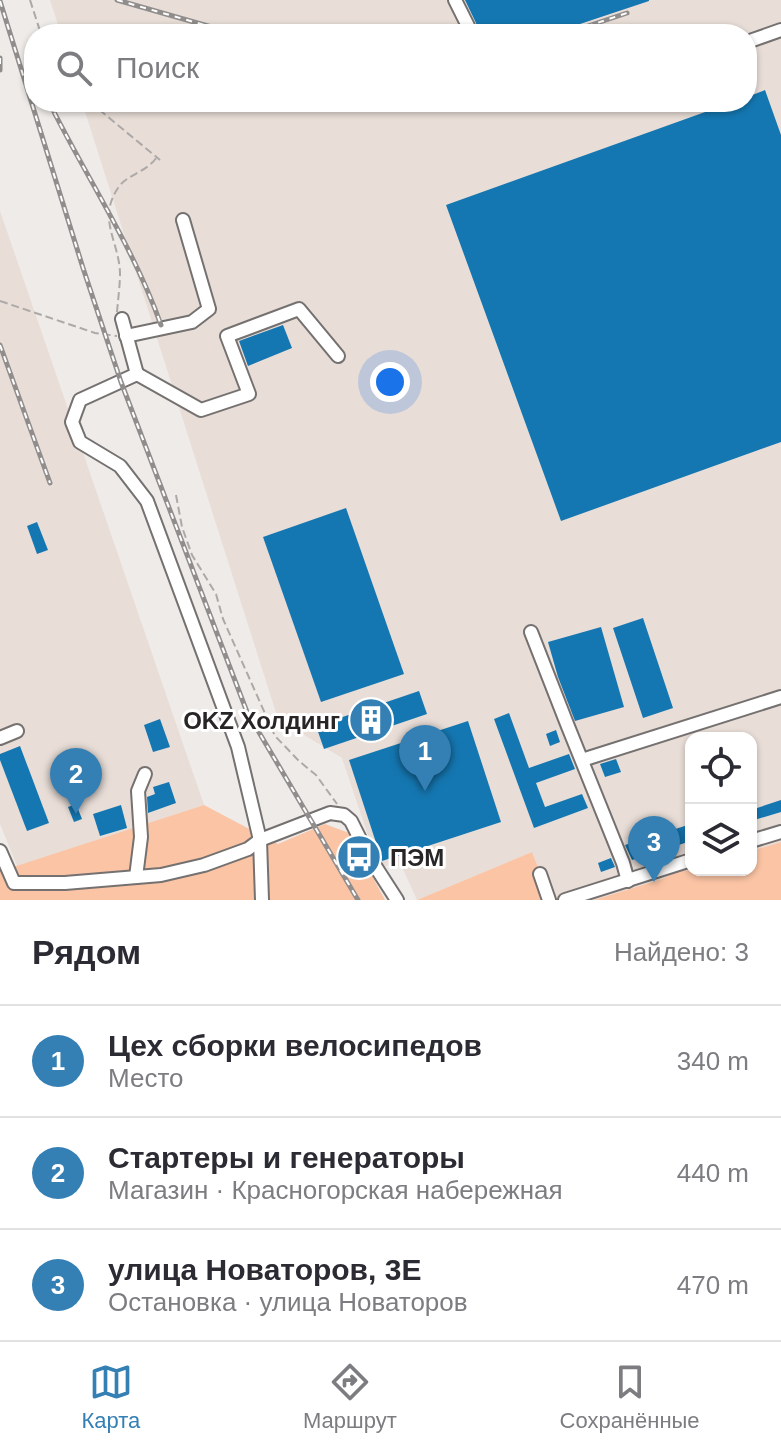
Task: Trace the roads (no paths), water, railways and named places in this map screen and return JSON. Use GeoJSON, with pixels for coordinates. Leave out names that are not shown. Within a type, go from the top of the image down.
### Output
{"type":"FeatureCollection","features":[{"type":"Feature","properties":{"kind":"street"},"geometry":{"type":"LineString","coordinates":[[455,0],[467,24]]}},
{"type":"Feature","properties":{"kind":"street"},"geometry":{"type":"LineString","coordinates":[[757,38],[781,30]]}},
{"type":"Feature","properties":{"kind":"street"},"geometry":{"type":"LineString","coordinates":[[126,336],[192,322],[209,309],[183,220]]}},
{"type":"Feature","properties":{"kind":"street"},"geometry":{"type":"LineString","coordinates":[[122,319],[137,374],[201,410],[249,394],[227,336],[299,309],[338,356]]}},
{"type":"Feature","properties":{"kind":"street"},"geometry":{"type":"LineString","coordinates":[[137,374],[80,400],[72,422],[80,442],[120,466],[147,501],[238,747],[260,840],[262,900]]}},
{"type":"Feature","properties":{"kind":"street"},"geometry":{"type":"LineString","coordinates":[[531,632],[628,881]]}},
{"type":"Feature","properties":{"kind":"street"},"geometry":{"type":"LineString","coordinates":[[582,760],[781,697]]}},
{"type":"Feature","properties":{"kind":"street"},"geometry":{"type":"LineString","coordinates":[[0,738],[17,731]]}},
{"type":"Feature","properties":{"kind":"street"},"geometry":{"type":"LineString","coordinates":[[136,877],[141,837],[138,791],[145,774]]}},
{"type":"Feature","properties":{"kind":"street"},"geometry":{"type":"LineString","coordinates":[[0,851],[14,883],[65,883],[161,875],[204,865],[248,849],[260,840],[330,813],[348,818],[397,900]]}},
{"type":"Feature","properties":{"kind":"street"},"geometry":{"type":"LineString","coordinates":[[757,839],[781,832]]}},
{"type":"Feature","properties":{"kind":"street"},"geometry":{"type":"LineString","coordinates":[[565,900],[685,862]]}},
{"type":"Feature","properties":{"kind":"street"},"geometry":{"type":"LineString","coordinates":[[540,874],[549,900]]}},
{"type":"Feature","properties":{"kind":"railway"},"geometry":{"type":"LineString","coordinates":[[117,0],[201,24]]}},
{"type":"Feature","properties":{"kind":"railway"},"geometry":{"type":"LineString","coordinates":[[0,1],[24,78]]}},
{"type":"Feature","properties":{"kind":"railway"},"geometry":{"type":"LineString","coordinates":[[594,24],[627,13]]}},
{"type":"Feature","properties":{"kind":"railway"},"geometry":{"type":"LineString","coordinates":[[0,58],[0,70]]}},
{"type":"Feature","properties":{"kind":"railway"},"geometry":{"type":"LineString","coordinates":[[35,112],[121,382],[247,712],[358,900]]}},
{"type":"Feature","properties":{"kind":"railway"},"geometry":{"type":"LineString","coordinates":[[54,112],[137,267],[161,325]]}},
{"type":"Feature","properties":{"kind":"railway"},"geometry":{"type":"LineString","coordinates":[[0,345],[50,483]]}},
{"type":"Feature","properties":{"kind":"place","name":"OKZ Холдинг"},"geometry":{"type":"Point","coordinates":[371,720]}},
{"type":"Feature","properties":{"kind":"place","name":"Цех сборки велосипедов"},"geometry":{"type":"Point","coordinates":[425,791]}},
{"type":"Feature","properties":{"kind":"place","name":"Стартеры и генераторы"},"geometry":{"type":"Point","coordinates":[76,814]}},
{"type":"Feature","properties":{"kind":"place","name":"ПЭМ"},"geometry":{"type":"Point","coordinates":[359,857]}},
{"type":"Feature","properties":{"kind":"place","name":"улица Новаторов, 3Е"},"geometry":{"type":"Point","coordinates":[654,882]}}]}
